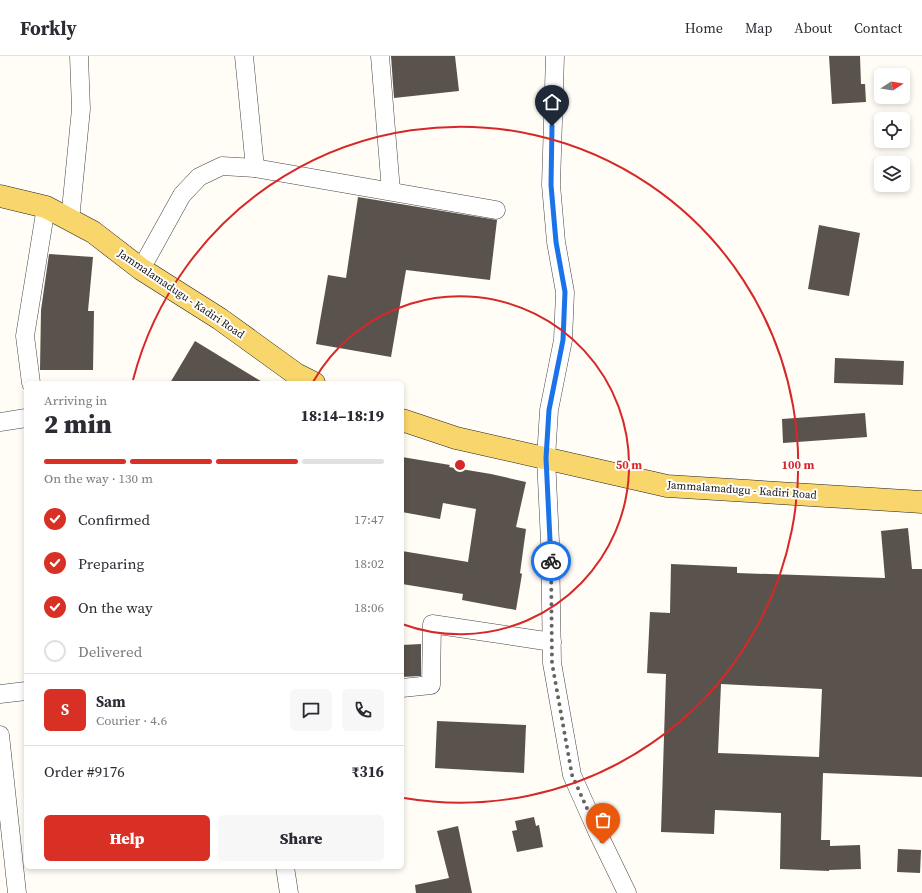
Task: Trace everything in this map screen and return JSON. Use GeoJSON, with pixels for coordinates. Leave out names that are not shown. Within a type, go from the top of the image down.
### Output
{"type":"FeatureCollection","features":[{"type":"Feature","properties":{"kind":"main road","name":"Jammalamadugu - Kadiri Road"},"geometry":{"type":"LineString","coordinates":[[0,196],[46,207],[93,232],[141,269],[220,319],[296,374],[310,381]]}},
{"type":"Feature","properties":{"kind":"main road","name":"Jammalamadugu - Kadiri Road"},"geometry":{"type":"LineString","coordinates":[[404,421],[456,438],[667,486],[922,502]]}},
{"type":"Feature","properties":{"kind":"street"},"geometry":{"type":"LineString","coordinates":[[70,220],[81,109],[79,56]]}},
{"type":"Feature","properties":{"kind":"street"},"geometry":{"type":"LineString","coordinates":[[244,56],[255,168]]}},
{"type":"Feature","properties":{"kind":"street"},"geometry":{"type":"LineString","coordinates":[[380,56],[391,191]]}},
{"type":"Feature","properties":{"kind":"street"},"geometry":{"type":"LineString","coordinates":[[555,56],[551,185],[556,242],[565,292],[563,340],[549,410],[546,458],[550,542],[552,663],[572,775],[597,832],[627,893]]}},
{"type":"Feature","properties":{"kind":"street"},"geometry":{"type":"LineString","coordinates":[[141,269],[182,195],[199,177],[222,166],[255,168],[496,210]]}},
{"type":"Feature","properties":{"kind":"street"},"geometry":{"type":"LineString","coordinates":[[31,381],[25,336],[46,207]]}},
{"type":"Feature","properties":{"kind":"street"},"geometry":{"type":"LineString","coordinates":[[0,422],[24,418]]}},
{"type":"Feature","properties":{"kind":"street"},"geometry":{"type":"LineString","coordinates":[[404,688],[431,685],[432,624],[552,642]]}},
{"type":"Feature","properties":{"kind":"street"},"geometry":{"type":"LineString","coordinates":[[0,694],[24,691]]}},
{"type":"Feature","properties":{"kind":"street"},"geometry":{"type":"LineString","coordinates":[[0,735],[12,829],[17,893]]}},
{"type":"Feature","properties":{"kind":"street"},"geometry":{"type":"LineString","coordinates":[[285,869],[289,893]]}},
{"type":"Feature","properties":{"kind":"building"},"geometry":{"type":"Polygon","coordinates":[[[391,56],[455,56],[459,91],[394,98],[391,56]]]}},
{"type":"Feature","properties":{"kind":"building"},"geometry":{"type":"Polygon","coordinates":[[[829,56],[860,56],[861,84],[865,84],[866,102],[832,104],[829,56]]]}},
{"type":"Feature","properties":{"kind":"building"},"geometry":{"type":"Polygon","coordinates":[[[358,197],[497,220],[490,280],[406,270],[391,357],[316,344],[328,275],[346,278],[358,197]]]}},
{"type":"Feature","properties":{"kind":"building"},"geometry":{"type":"Polygon","coordinates":[[[819,225],[860,233],[849,296],[808,289],[819,225]]]}},
{"type":"Feature","properties":{"kind":"building"},"geometry":{"type":"Polygon","coordinates":[[[49,254],[93,257],[88,311],[94,311],[93,370],[40,370],[41,310],[49,254]]]}},
{"type":"Feature","properties":{"kind":"building"},"geometry":{"type":"Polygon","coordinates":[[[195,341],[261,381],[171,381],[195,341]]]}},
{"type":"Feature","properties":{"kind":"building"},"geometry":{"type":"Polygon","coordinates":[[[835,358],[904,361],[903,385],[834,383],[835,358]]]}},
{"type":"Feature","properties":{"kind":"building"},"geometry":{"type":"Polygon","coordinates":[[[865,413],[867,437],[783,443],[782,419],[865,413]]]}},
{"type":"Feature","properties":{"kind":"building"},"geometry":{"type":"Polygon","coordinates":[[[404,457],[450,465],[449,467],[526,482],[516,527],[526,529],[520,573],[522,574],[516,610],[462,600],[463,594],[404,584],[404,551],[468,562],[476,509],[443,503],[440,519],[404,512],[404,457]]]}},
{"type":"Feature","properties":{"kind":"building"},"geometry":{"type":"Polygon","coordinates":[[[908,528],[912,569],[922,569],[922,777],[823,773],[821,840],[830,840],[830,846],[860,845],[861,869],[829,871],[780,869],[781,813],[715,810],[714,834],[661,832],[666,674],[647,673],[650,612],[670,613],[671,564],[737,567],[737,573],[885,578],[881,531],[908,528]],[[721,684],[718,753],[819,757],[822,689],[721,684]]]}},
{"type":"Feature","properties":{"kind":"building"},"geometry":{"type":"Polygon","coordinates":[[[421,644],[421,676],[404,677],[404,645],[421,644]]]}},
{"type":"Feature","properties":{"kind":"building"},"geometry":{"type":"Polygon","coordinates":[[[437,721],[526,725],[524,773],[435,768],[437,721]]]}},
{"type":"Feature","properties":{"kind":"building"},"geometry":{"type":"Polygon","coordinates":[[[534,817],[536,826],[539,825],[543,847],[517,852],[512,831],[517,830],[515,821],[534,817]]]}},
{"type":"Feature","properties":{"kind":"building"},"geometry":{"type":"Polygon","coordinates":[[[458,826],[472,893],[416,893],[415,885],[449,878],[437,831],[458,826]]]}},
{"type":"Feature","properties":{"kind":"building"},"geometry":{"type":"Polygon","coordinates":[[[898,849],[921,850],[920,873],[897,872],[898,849]]]}},
{"type":"Feature","properties":{"kind":"way so far"},"geometry":{"type":"LineString","coordinates":[[551,561],[552,663],[572,775],[603,844]]}},
{"type":"Feature","properties":{"kind":"route"},"geometry":{"type":"LineString","coordinates":[[551,561],[546,458],[549,410],[563,340],[565,292],[556,242],[551,185],[552,126]]}}]}
